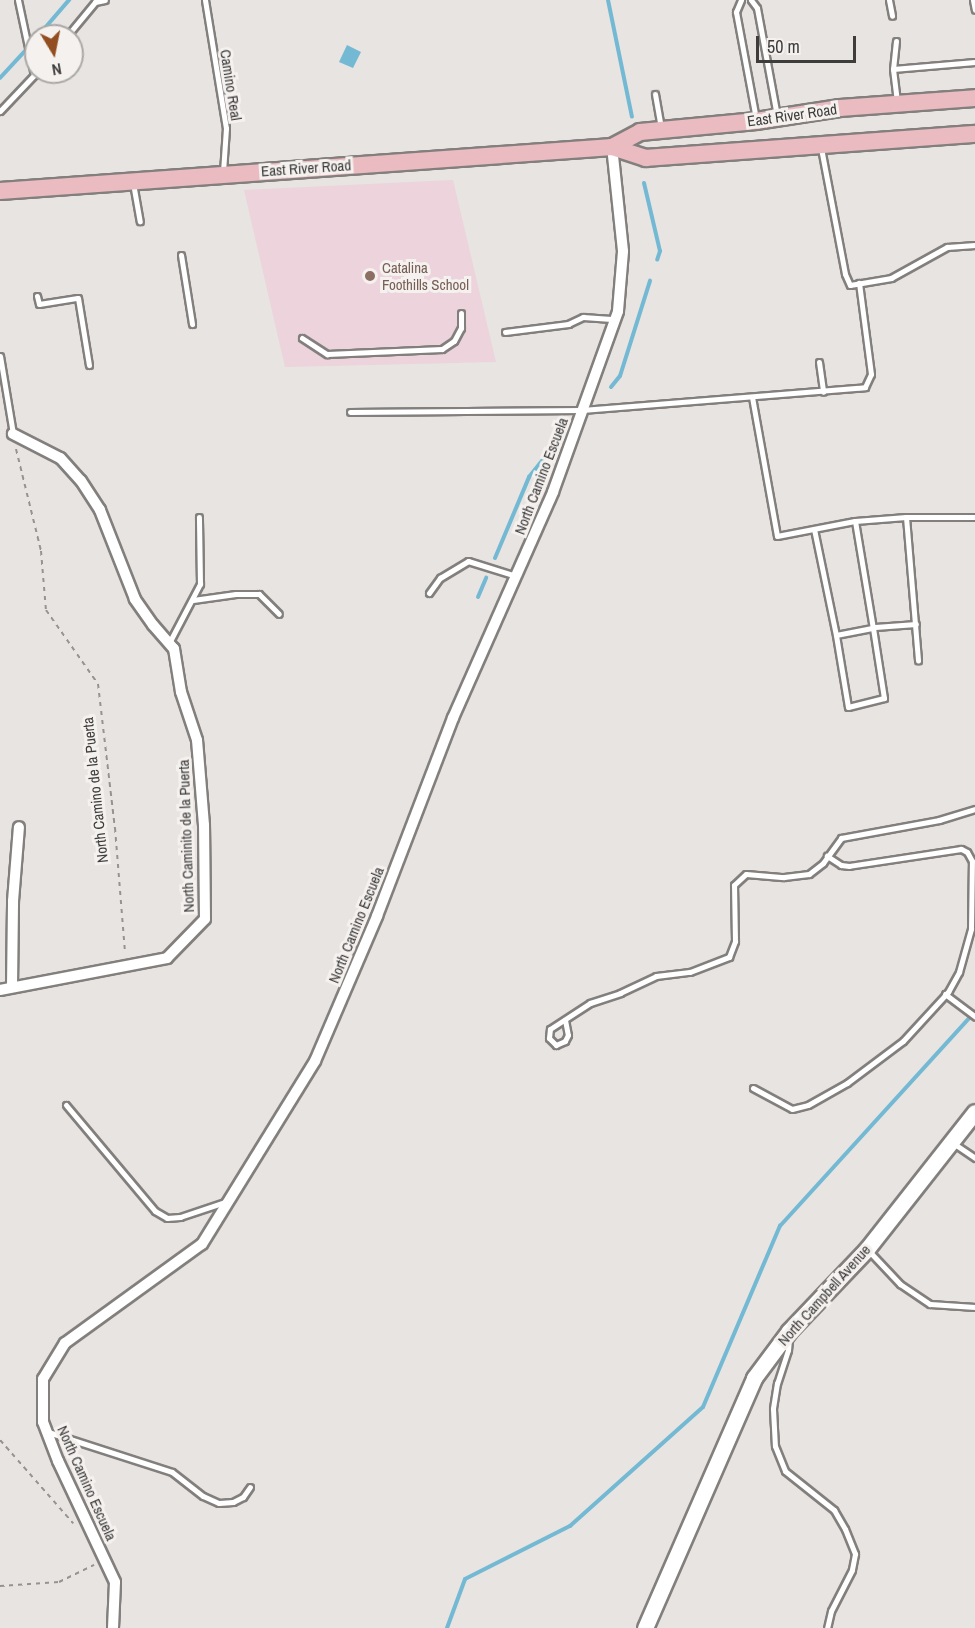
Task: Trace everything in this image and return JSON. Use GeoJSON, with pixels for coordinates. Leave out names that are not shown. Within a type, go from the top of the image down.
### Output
{"type":"FeatureCollection","features":[{"type":"Feature","properties":{"kind":"main road","name":"East River Road"},"geometry":{"type":"LineString","coordinates":[[612,147],[640,132],[756,121],[897,102],[975,98]]}},
{"type":"Feature","properties":{"kind":"main road","name":"East River Road"},"geometry":{"type":"LineString","coordinates":[[0,191],[612,147],[645,158],[975,134]]}},
{"type":"Feature","properties":{"kind":"main road","name":"North Campbell Avenue"},"geometry":{"type":"LineString","coordinates":[[645,1628],[754,1378],[789,1331],[867,1249],[975,1112]]}},
{"type":"Feature","properties":{"kind":"street","name":"North Camino Escuela"},"geometry":{"type":"LineString","coordinates":[[113,1628],[115,1582],[43,1422],[43,1379],[65,1343],[202,1244],[315,1061],[377,916],[453,718],[553,492],[615,319],[623,251],[612,147]]}},
{"type":"Feature","properties":{"kind":"street","name":"North Caminito de la Puerta"},"geometry":{"type":"LineString","coordinates":[[13,434],[60,458],[81,481],[100,510],[135,599],[174,650],[181,692],[197,740],[204,825],[205,919],[167,958],[126,967]]}},
{"type":"Feature","properties":{"kind":"street"},"geometry":{"type":"LineString","coordinates":[[12,987],[13,901],[19,827]]}},
{"type":"Feature","properties":{"kind":"street"},"geometry":{"type":"LineString","coordinates":[[0,990],[126,967]]}},
{"type":"Feature","properties":{"kind":"lane"},"geometry":{"type":"LineString","coordinates":[[18,0],[24,28]]}},
{"type":"Feature","properties":{"kind":"lane"},"geometry":{"type":"LineString","coordinates":[[77,24],[95,2],[105,0]]}},
{"type":"Feature","properties":{"kind":"lane","name":"Camino Real"},"geometry":{"type":"LineString","coordinates":[[205,0],[226,128],[223,174]]}},
{"type":"Feature","properties":{"kind":"lane"},"geometry":{"type":"LineString","coordinates":[[741,0],[736,12],[756,121]]}},
{"type":"Feature","properties":{"kind":"lane"},"geometry":{"type":"LineString","coordinates":[[751,0],[758,8],[777,118]]}},
{"type":"Feature","properties":{"kind":"lane"},"geometry":{"type":"LineString","coordinates":[[889,0],[892,16]]}},
{"type":"Feature","properties":{"kind":"lane"},"geometry":{"type":"LineString","coordinates":[[973,0],[975,10]]}},
{"type":"Feature","properties":{"kind":"lane"},"geometry":{"type":"LineString","coordinates":[[896,40],[893,69],[897,102]]}},
{"type":"Feature","properties":{"kind":"lane"},"geometry":{"type":"LineString","coordinates":[[893,69],[975,62]]}},
{"type":"Feature","properties":{"kind":"lane"},"geometry":{"type":"LineString","coordinates":[[0,111],[26,84]]}},
{"type":"Feature","properties":{"kind":"lane"},"geometry":{"type":"LineString","coordinates":[[655,94],[662,130]]}},
{"type":"Feature","properties":{"kind":"lane"},"geometry":{"type":"LineString","coordinates":[[821,146],[845,274],[850,285],[891,278],[947,247],[975,244]]}},
{"type":"Feature","properties":{"kind":"lane"},"geometry":{"type":"LineString","coordinates":[[132,181],[140,221]]}},
{"type":"Feature","properties":{"kind":"lane"},"geometry":{"type":"LineString","coordinates":[[181,255],[192,324]]}},
{"type":"Feature","properties":{"kind":"lane"},"geometry":{"type":"LineString","coordinates":[[350,412],[582,410],[865,387],[871,374],[859,283]]}},
{"type":"Feature","properties":{"kind":"lane"},"geometry":{"type":"LineString","coordinates":[[38,296],[39,304],[78,298],[89,365]]}},
{"type":"Feature","properties":{"kind":"lane"},"geometry":{"type":"LineString","coordinates":[[302,338],[327,354],[442,349],[454,341],[461,328],[461,313]]}},
{"type":"Feature","properties":{"kind":"lane"},"geometry":{"type":"LineString","coordinates":[[505,332],[568,324],[583,317],[615,319]]}},
{"type":"Feature","properties":{"kind":"lane"},"geometry":{"type":"LineString","coordinates":[[0,356],[13,434]]}},
{"type":"Feature","properties":{"kind":"lane"},"geometry":{"type":"LineString","coordinates":[[819,362],[823,392]]}},
{"type":"Feature","properties":{"kind":"lane"},"geometry":{"type":"LineString","coordinates":[[752,397],[777,536],[855,521],[906,517],[975,517]]}},
{"type":"Feature","properties":{"kind":"lane"},"geometry":{"type":"LineString","coordinates":[[169,643],[200,584],[199,517]]}},
{"type":"Feature","properties":{"kind":"lane"},"geometry":{"type":"LineString","coordinates":[[906,517],[918,661]]}},
{"type":"Feature","properties":{"kind":"lane"},"geometry":{"type":"LineString","coordinates":[[814,529],[848,707],[884,698],[855,521]]}},
{"type":"Feature","properties":{"kind":"lane"},"geometry":{"type":"LineString","coordinates":[[429,593],[440,578],[468,561],[516,576]]}},
{"type":"Feature","properties":{"kind":"lane"},"geometry":{"type":"LineString","coordinates":[[193,600],[236,594],[259,594],[279,614]]}},
{"type":"Feature","properties":{"kind":"lane"},"geometry":{"type":"LineString","coordinates":[[836,635],[873,628],[916,624]]}},
{"type":"Feature","properties":{"kind":"lane"},"geometry":{"type":"LineString","coordinates":[[565,1020],[568,1035],[566,1041],[556,1045],[549,1038],[550,1029],[590,1003],[620,993],[656,976],[690,972],[729,957],[735,941],[734,885],[746,874],[784,877],[809,874],[841,838],[939,820],[975,809]]}},
{"type":"Feature","properties":{"kind":"lane"},"geometry":{"type":"LineString","coordinates":[[753,1088],[792,1109],[808,1105],[847,1083],[903,1041],[945,994],[959,972],[971,929],[972,861],[966,852],[962,849],[849,866],[842,865],[827,856]]}},
{"type":"Feature","properties":{"kind":"lane"},"geometry":{"type":"LineString","coordinates":[[945,994],[975,1017]]}},
{"type":"Feature","properties":{"kind":"lane"},"geometry":{"type":"LineString","coordinates":[[66,1105],[155,1211],[167,1218],[180,1217],[230,1200]]}},
{"type":"Feature","properties":{"kind":"lane"},"geometry":{"type":"LineString","coordinates":[[951,1142],[975,1158]]}},
{"type":"Feature","properties":{"kind":"lane"},"geometry":{"type":"LineString","coordinates":[[867,1249],[900,1284],[930,1304],[975,1307]]}},
{"type":"Feature","properties":{"kind":"lane"},"geometry":{"type":"LineString","coordinates":[[789,1331],[788,1350],[777,1383],[773,1409],[776,1446],[785,1471],[834,1510],[855,1554],[852,1570],[831,1611],[827,1628]]}},
{"type":"Feature","properties":{"kind":"lane"},"geometry":{"type":"LineString","coordinates":[[47,1432],[122,1458],[163,1468],[204,1496],[219,1503],[233,1502],[243,1497],[250,1487]]}},
{"type":"Feature","properties":{"kind":"path","name":"North Camino de la Puerta"},"geometry":{"type":"LineString","coordinates":[[13,434],[41,551],[46,610],[98,684],[115,828],[126,967]]}},
{"type":"Feature","properties":{"kind":"path"},"geometry":{"type":"LineString","coordinates":[[0,1440],[71,1522],[83,1528],[90,1528]]}},
{"type":"Feature","properties":{"kind":"path"},"geometry":{"type":"LineString","coordinates":[[0,1586],[59,1582],[104,1558]]}},
{"type":"Feature","properties":{"kind":"shaded area","name":"Catalina Foothills School"},"geometry":{"type":"Polygon","coordinates":[[[453,180],[496,362],[285,367],[244,190],[453,180]]]}},
{"type":"Feature","properties":{"kind":"water"},"geometry":{"type":"Polygon","coordinates":[[[347,45],[361,52],[353,68],[339,62],[347,45]]]}},
{"type":"Feature","properties":{"kind":"waterway"},"geometry":{"type":"LineString","coordinates":[[48,24],[69,0]]}},
{"type":"Feature","properties":{"kind":"waterway"},"geometry":{"type":"LineString","coordinates":[[608,0],[632,117]]}},
{"type":"Feature","properties":{"kind":"waterway"},"geometry":{"type":"LineString","coordinates":[[0,78],[24,52]]}},
{"type":"Feature","properties":{"kind":"waterway"},"geometry":{"type":"LineString","coordinates":[[644,183],[660,251],[657,260]]}},
{"type":"Feature","properties":{"kind":"waterway"},"geometry":{"type":"LineString","coordinates":[[611,387],[620,376],[650,281]]}},
{"type":"Feature","properties":{"kind":"waterway"},"geometry":{"type":"LineString","coordinates":[[495,558],[529,477],[565,432]]}},
{"type":"Feature","properties":{"kind":"waterway"},"geometry":{"type":"LineString","coordinates":[[478,597],[486,578]]}},
{"type":"Feature","properties":{"kind":"waterway"},"geometry":{"type":"LineString","coordinates":[[447,1628],[465,1579],[570,1526],[703,1407],[780,1226],[975,1012]]}},
{"type":"Feature","properties":{"kind":"place","name":"Catalina Foothills School"},"geometry":{"type":"Point","coordinates":[370,276]}}]}
